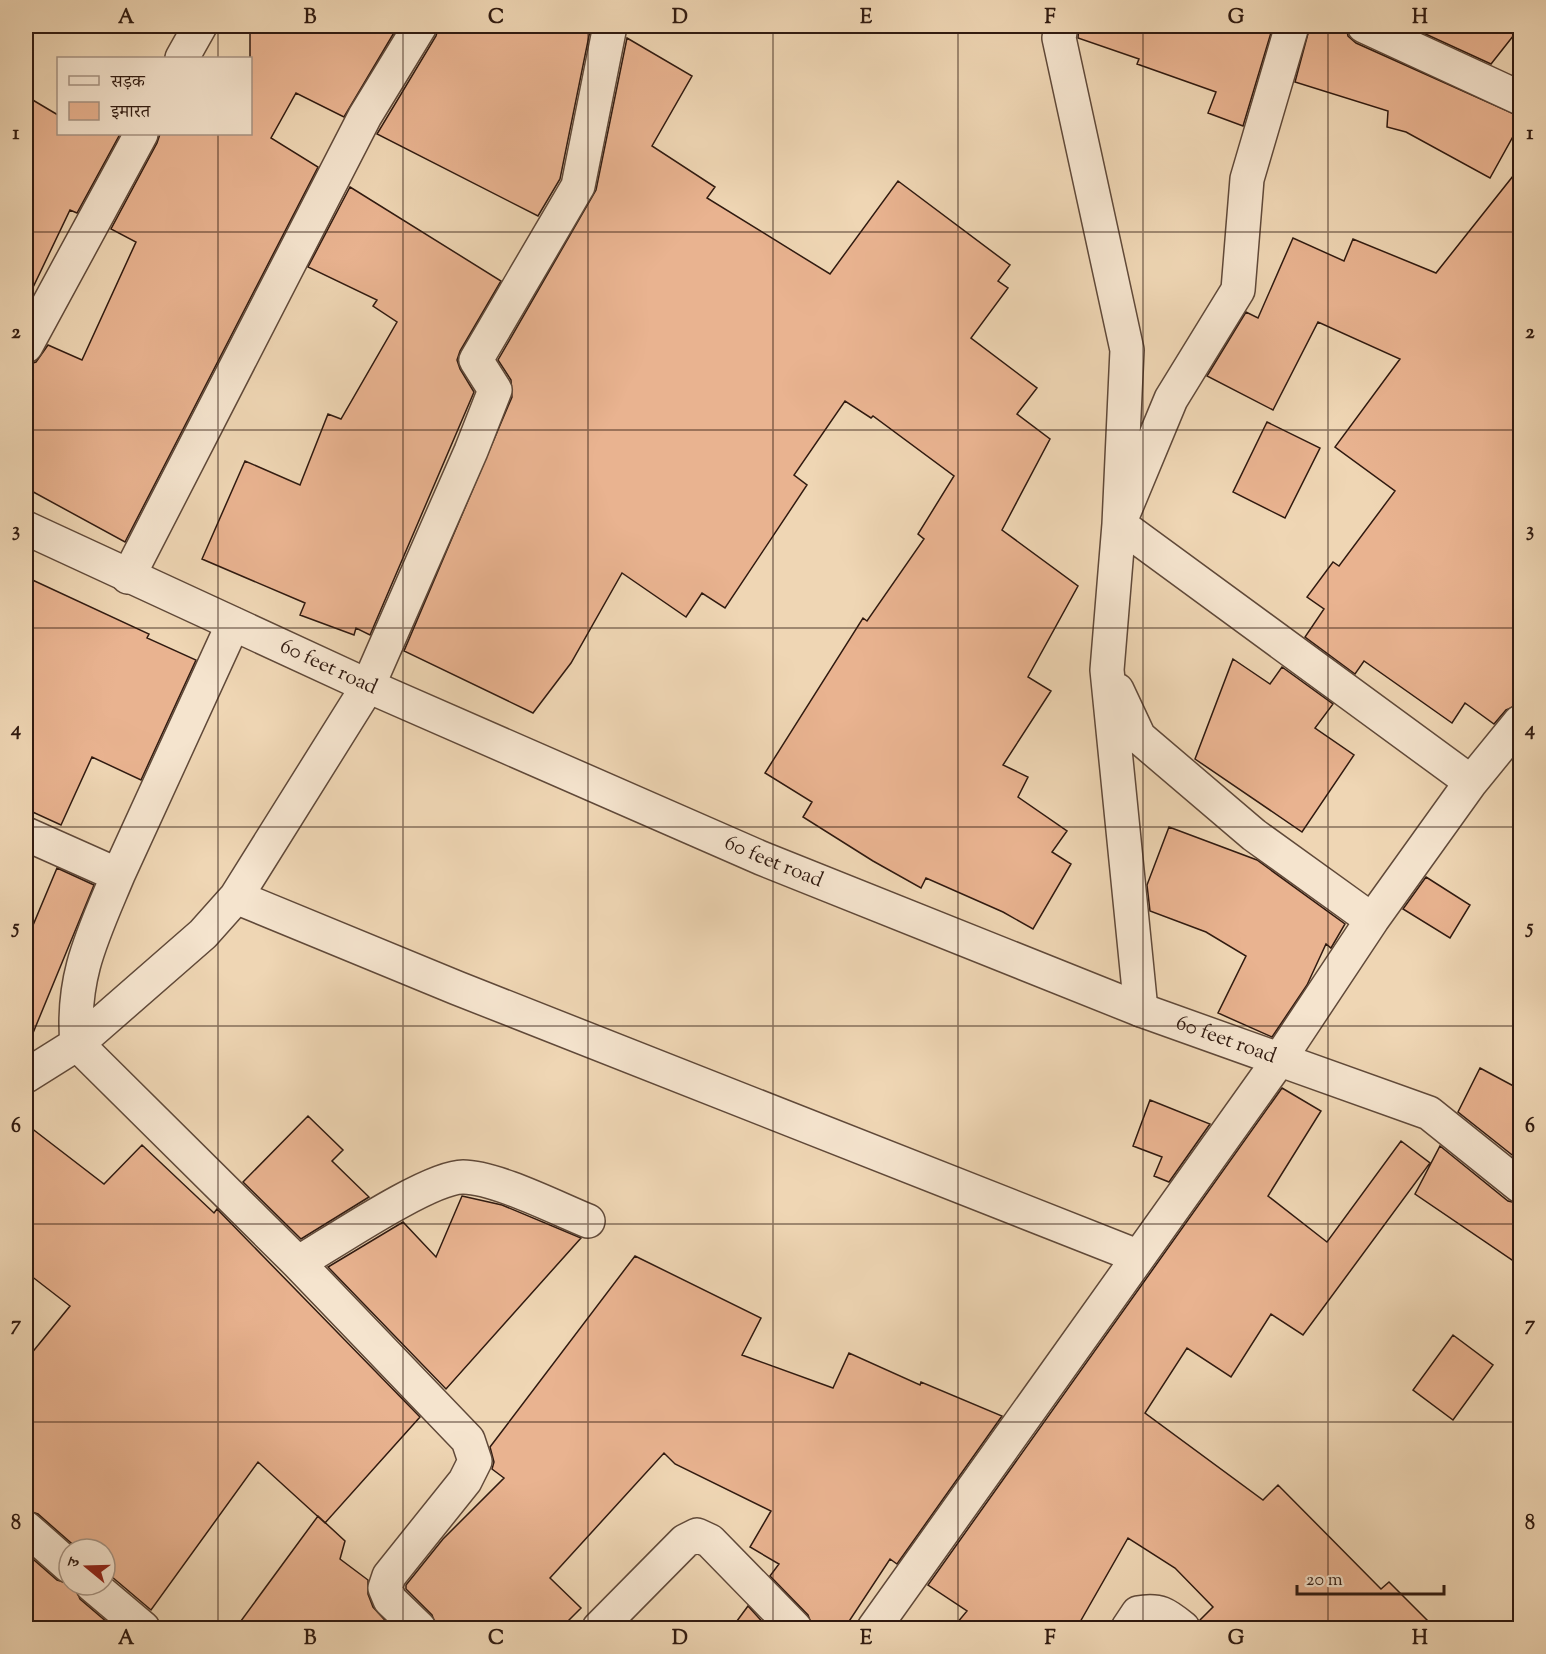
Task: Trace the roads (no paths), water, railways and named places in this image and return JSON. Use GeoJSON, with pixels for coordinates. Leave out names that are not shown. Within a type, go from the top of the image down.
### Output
{"type":"FeatureCollection","features":[{"type":"Feature","properties":{"kind":"street"},"geometry":{"type":"LineString","coordinates":[[183,57],[200,26]]}},
{"type":"Feature","properties":{"kind":"street"},"geometry":{"type":"LineString","coordinates":[[128,577],[365,116],[420,26]]}},
{"type":"Feature","properties":{"kind":"street"},"geometry":{"type":"LineString","coordinates":[[26,1076],[77,1044],[203,934],[236,897],[368,686],[471,451],[495,390],[476,360],[578,186],[610,26]]}},
{"type":"Feature","properties":{"kind":"street"},"geometry":{"type":"LineString","coordinates":[[1061,26],[1059,38],[1127,350],[1119,524],[1107,670],[1141,1010]]}},
{"type":"Feature","properties":{"kind":"street"},"geometry":{"type":"LineString","coordinates":[[1119,524],[1171,399],[1238,290],[1247,179],[1292,26]]}},
{"type":"Feature","properties":{"kind":"street"},"geometry":{"type":"LineString","coordinates":[[1364,26],[1521,98]]}},
{"type":"Feature","properties":{"kind":"street"},"geometry":{"type":"LineString","coordinates":[[26,346],[140,135]]}},
{"type":"Feature","properties":{"kind":"street"},"geometry":{"type":"LineString","coordinates":[[1119,524],[1471,782]]}},
{"type":"Feature","properties":{"kind":"street","name":"60 feet road"},"geometry":{"type":"LineString","coordinates":[[26,528],[368,686],[761,858],[1141,1010],[1429,1113],[1521,1186]]}},
{"type":"Feature","properties":{"kind":"street"},"geometry":{"type":"LineString","coordinates":[[233,624],[118,875],[85,954],[78,981],[74,1016],[77,1044],[298,1263],[468,1440],[475,1461],[465,1481],[387,1582],[385,1588],[390,1600],[419,1629]]}},
{"type":"Feature","properties":{"kind":"street"},"geometry":{"type":"LineString","coordinates":[[1107,670],[1139,737],[1254,835],[1372,920]]}},
{"type":"Feature","properties":{"kind":"street"},"geometry":{"type":"LineString","coordinates":[[874,1629],[1137,1256],[1279,1060],[1372,920],[1471,782],[1521,722]]}},
{"type":"Feature","properties":{"kind":"street"},"geometry":{"type":"LineString","coordinates":[[26,834],[118,875]]}},
{"type":"Feature","properties":{"kind":"street"},"geometry":{"type":"LineString","coordinates":[[236,897],[457,988],[1137,1256]]}},
{"type":"Feature","properties":{"kind":"street"},"geometry":{"type":"LineString","coordinates":[[298,1263],[432,1184],[463,1177],[492,1183],[588,1221]]}},
{"type":"Feature","properties":{"kind":"street"},"geometry":{"type":"LineString","coordinates":[[26,1528],[57,1555]]}},
{"type":"Feature","properties":{"kind":"street"},"geometry":{"type":"LineString","coordinates":[[599,1629],[685,1540],[697,1535],[710,1540],[795,1629]]}},
{"type":"Feature","properties":{"kind":"street"},"geometry":{"type":"LineString","coordinates":[[106,1597],[142,1629]]}},
{"type":"Feature","properties":{"kind":"street"},"geometry":{"type":"LineString","coordinates":[[1128,1629],[1137,1613],[1154,1610],[1170,1618],[1183,1629]]}}]}
